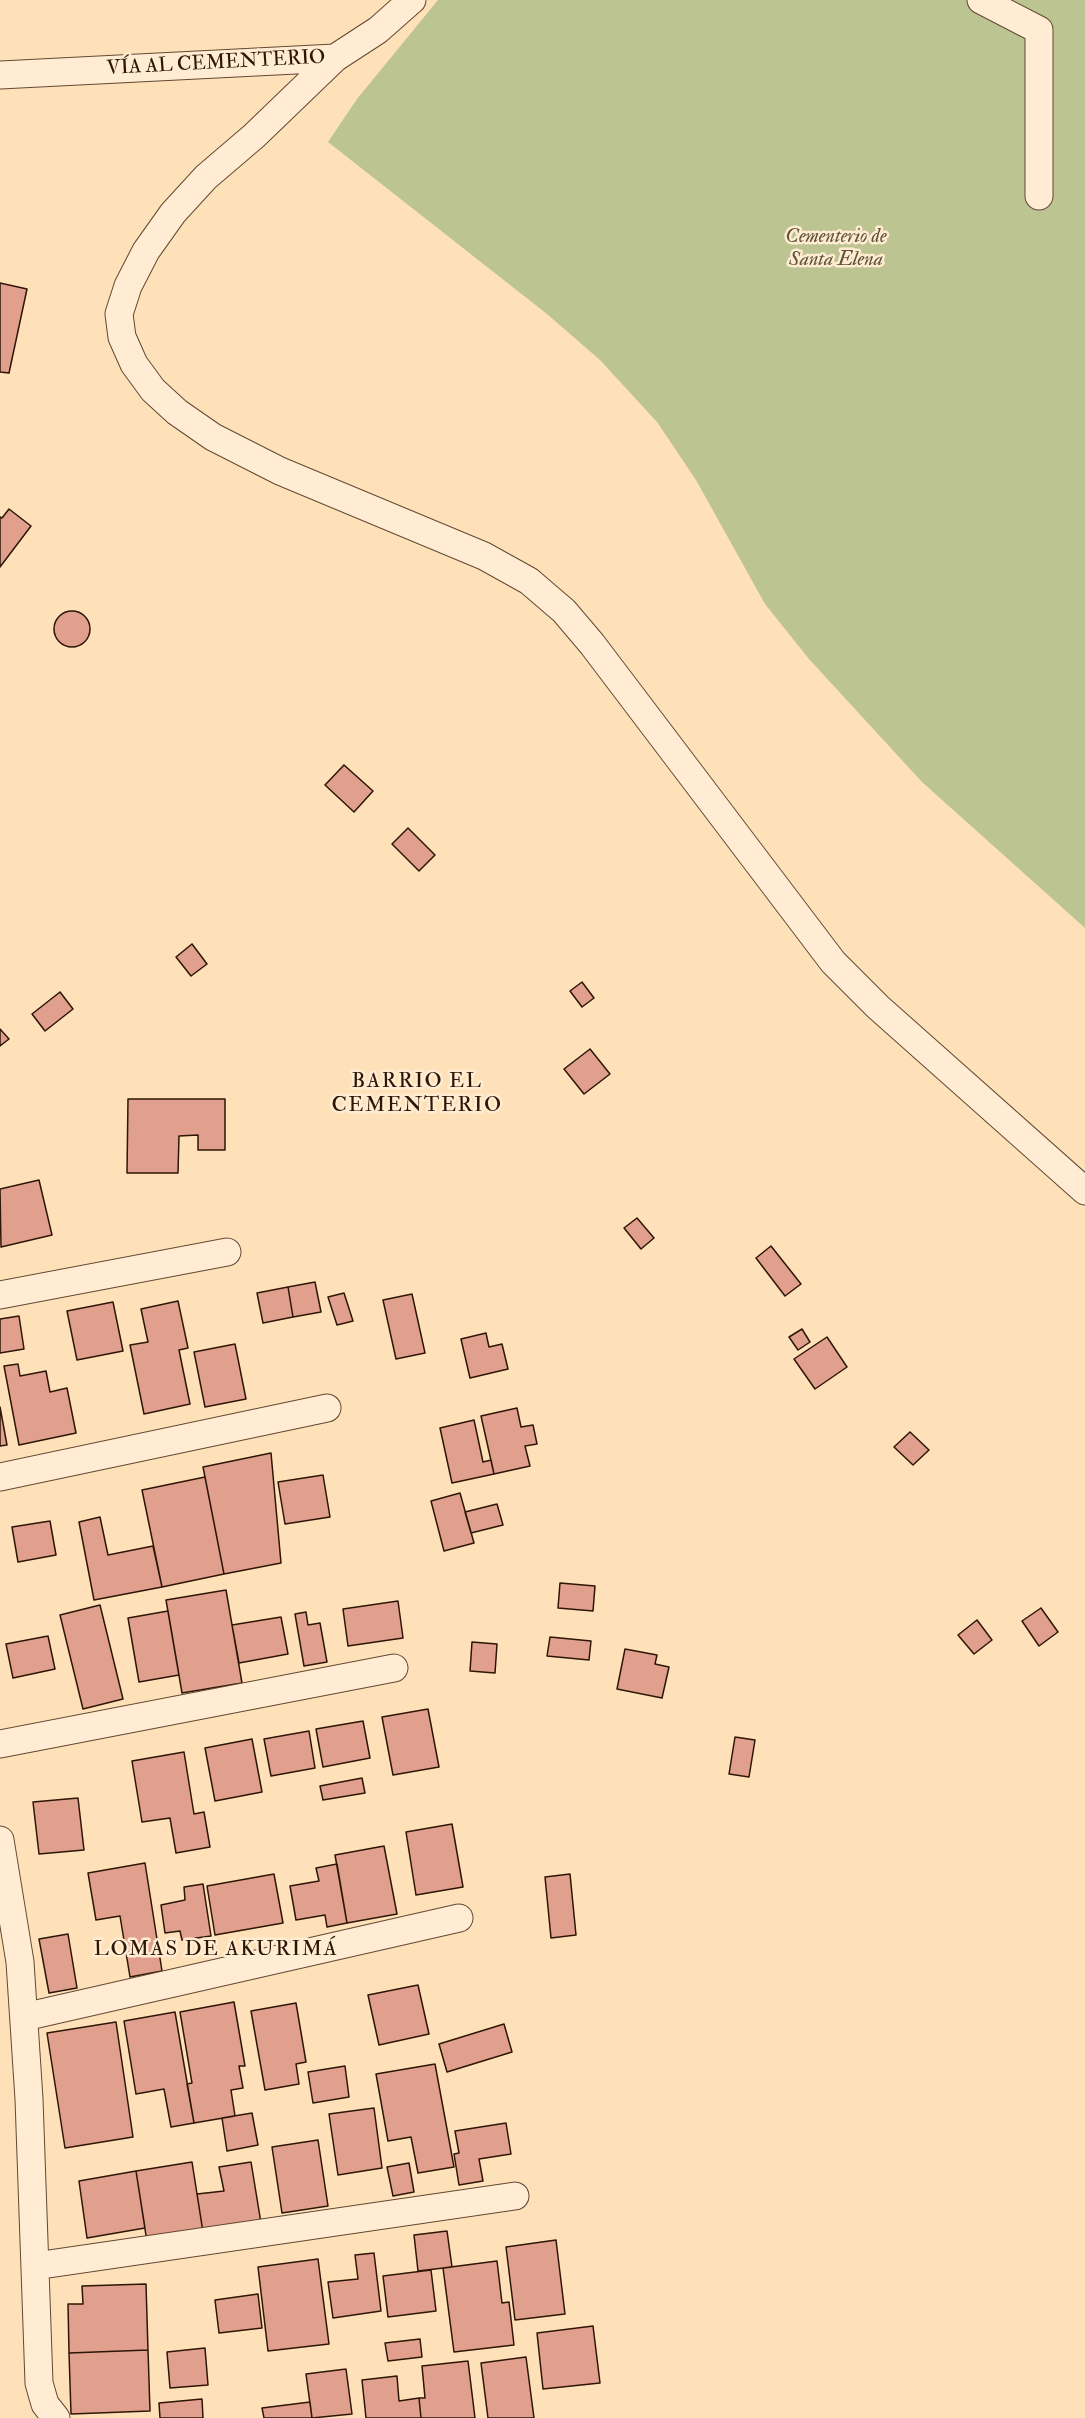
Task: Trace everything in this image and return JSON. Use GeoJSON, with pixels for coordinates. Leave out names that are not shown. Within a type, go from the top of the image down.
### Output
{"type":"FeatureCollection","features":[{"type":"Feature","properties":{"kind":"street","name":"VÍA AL CEMENTERIO"},"geometry":{"type":"LineString","coordinates":[[0,75],[335,58],[378,30],[412,0]]}},
{"type":"Feature","properties":{"kind":"street"},"geometry":{"type":"LineString","coordinates":[[981,0],[1039,30],[1039,196]]}},
{"type":"Feature","properties":{"kind":"street"},"geometry":{"type":"LineString","coordinates":[[335,58],[254,136],[206,177],[172,213],[146,251],[128,286],[119,314],[122,337],[134,364],[153,390],[213,437],[280,471],[484,556],[529,581],[564,611],[592,644],[833,962],[878,1007],[1085,1191]]}},
{"type":"Feature","properties":{"kind":"street"},"geometry":{"type":"LineString","coordinates":[[0,1295],[227,1252]]}},
{"type":"Feature","properties":{"kind":"street"},"geometry":{"type":"LineString","coordinates":[[0,1477],[327,1408]]}},
{"type":"Feature","properties":{"kind":"street"},"geometry":{"type":"LineString","coordinates":[[0,1744],[394,1668]]}},
{"type":"Feature","properties":{"kind":"street"},"geometry":{"type":"LineString","coordinates":[[0,1840],[20,1962],[24,2017],[39,2383],[45,2404],[56,2418]]}},
{"type":"Feature","properties":{"kind":"street"},"geometry":{"type":"LineString","coordinates":[[24,2017],[459,1918]]}},
{"type":"Feature","properties":{"kind":"street"},"geometry":{"type":"LineString","coordinates":[[35,2266],[515,2196]]}},
{"type":"Feature","properties":{"kind":"green space","name":"Cementerio de Santa Elena"},"geometry":{"type":"Polygon","coordinates":[[[438,0],[1085,0],[1085,928],[922,782],[809,659],[765,604],[696,480],[657,422],[600,360],[547,314],[328,142],[357,99],[438,0]]]}},
{"type":"Feature","properties":{"kind":"building"},"geometry":{"type":"Polygon","coordinates":[[[0,283],[27,289],[9,373],[0,372],[0,283]]]}},
{"type":"Feature","properties":{"kind":"building"},"geometry":{"type":"Polygon","coordinates":[[[9,509],[31,526],[0,567],[0,517],[2,518],[9,509]]]}},
{"type":"Feature","properties":{"kind":"building"},"geometry":{"type":"Polygon","coordinates":[[[72,611],[85,616],[90,629],[85,642],[72,647],[59,642],[54,629],[59,616],[72,611]]]}},
{"type":"Feature","properties":{"kind":"building"},"geometry":{"type":"Polygon","coordinates":[[[344,765],[373,791],[354,812],[325,785],[344,765]]]}},
{"type":"Feature","properties":{"kind":"building"},"geometry":{"type":"Polygon","coordinates":[[[408,828],[435,855],[419,871],[392,844],[408,828]]]}},
{"type":"Feature","properties":{"kind":"building"},"geometry":{"type":"Polygon","coordinates":[[[192,944],[207,964],[191,976],[176,957],[192,944]]]}},
{"type":"Feature","properties":{"kind":"building"},"geometry":{"type":"Polygon","coordinates":[[[582,982],[594,998],[582,1007],[570,991],[582,982]]]}},
{"type":"Feature","properties":{"kind":"building"},"geometry":{"type":"Polygon","coordinates":[[[60,992],[73,1009],[45,1031],[32,1014],[60,992]]]}},
{"type":"Feature","properties":{"kind":"building"},"geometry":{"type":"Polygon","coordinates":[[[0,1029],[9,1039],[0,1046],[0,1029]]]}},
{"type":"Feature","properties":{"kind":"building"},"geometry":{"type":"Polygon","coordinates":[[[590,1049],[610,1074],[584,1094],[564,1069],[590,1049]]]}},
{"type":"Feature","properties":{"kind":"building"},"geometry":{"type":"Polygon","coordinates":[[[128,1099],[225,1099],[225,1150],[198,1150],[198,1135],[179,1136],[178,1173],[127,1173],[128,1099]]]}},
{"type":"Feature","properties":{"kind":"building"},"geometry":{"type":"Polygon","coordinates":[[[39,1180],[52,1235],[1,1247],[0,1189],[39,1180]]]}},
{"type":"Feature","properties":{"kind":"building"},"geometry":{"type":"Polygon","coordinates":[[[637,1218],[654,1238],[641,1249],[624,1228],[637,1218]]]}},
{"type":"Feature","properties":{"kind":"building"},"geometry":{"type":"Polygon","coordinates":[[[771,1246],[801,1284],[785,1296],[756,1258],[771,1246]]]}},
{"type":"Feature","properties":{"kind":"building"},"geometry":{"type":"Polygon","coordinates":[[[315,1282],[321,1312],[293,1317],[288,1287],[315,1282]]]}},
{"type":"Feature","properties":{"kind":"building"},"geometry":{"type":"Polygon","coordinates":[[[288,1287],[293,1317],[263,1323],[257,1293],[288,1287]]]}},
{"type":"Feature","properties":{"kind":"building"},"geometry":{"type":"Polygon","coordinates":[[[344,1293],[353,1321],[337,1325],[328,1297],[344,1293]]]}},
{"type":"Feature","properties":{"kind":"building"},"geometry":{"type":"Polygon","coordinates":[[[412,1294],[425,1353],[396,1359],[383,1300],[412,1294]]]}},
{"type":"Feature","properties":{"kind":"building"},"geometry":{"type":"Polygon","coordinates":[[[178,1301],[188,1348],[179,1350],[190,1404],[144,1414],[130,1345],[148,1342],[141,1309],[178,1301]]]}},
{"type":"Feature","properties":{"kind":"building"},"geometry":{"type":"Polygon","coordinates":[[[113,1302],[123,1351],[77,1360],[67,1311],[113,1302]]]}},
{"type":"Feature","properties":{"kind":"building"},"geometry":{"type":"Polygon","coordinates":[[[19,1316],[24,1349],[0,1353],[0,1319],[19,1316]]]}},
{"type":"Feature","properties":{"kind":"building"},"geometry":{"type":"Polygon","coordinates":[[[802,1329],[810,1342],[798,1350],[789,1337],[802,1329]]]}},
{"type":"Feature","properties":{"kind":"building"},"geometry":{"type":"Polygon","coordinates":[[[486,1333],[489,1347],[502,1344],[508,1369],[470,1378],[461,1339],[486,1333]]]}},
{"type":"Feature","properties":{"kind":"building"},"geometry":{"type":"Polygon","coordinates":[[[827,1337],[847,1367],[815,1389],[794,1359],[827,1337]]]}},
{"type":"Feature","properties":{"kind":"building"},"geometry":{"type":"Polygon","coordinates":[[[235,1344],[246,1399],[205,1407],[194,1352],[235,1344]]]}},
{"type":"Feature","properties":{"kind":"building"},"geometry":{"type":"Polygon","coordinates":[[[18,1364],[20,1376],[46,1371],[50,1392],[67,1388],[76,1433],[19,1445],[4,1366],[18,1364]]]}},
{"type":"Feature","properties":{"kind":"building"},"geometry":{"type":"Polygon","coordinates":[[[0,1407],[7,1445],[0,1446],[0,1407]]]}},
{"type":"Feature","properties":{"kind":"building"},"geometry":{"type":"Polygon","coordinates":[[[517,1408],[521,1427],[533,1425],[537,1444],[525,1446],[530,1466],[494,1474],[481,1416],[517,1408]]]}},
{"type":"Feature","properties":{"kind":"building"},"geometry":{"type":"Polygon","coordinates":[[[474,1420],[483,1462],[491,1460],[494,1474],[452,1483],[440,1428],[474,1420]]]}},
{"type":"Feature","properties":{"kind":"building"},"geometry":{"type":"Polygon","coordinates":[[[910,1432],[929,1450],[913,1465],[894,1447],[910,1432]]]}},
{"type":"Feature","properties":{"kind":"building"},"geometry":{"type":"Polygon","coordinates":[[[271,1453],[281,1563],[224,1574],[203,1467],[271,1453]]]}},
{"type":"Feature","properties":{"kind":"building"},"geometry":{"type":"Polygon","coordinates":[[[323,1475],[330,1517],[285,1524],[278,1482],[323,1475]]]}},
{"type":"Feature","properties":{"kind":"building"},"geometry":{"type":"Polygon","coordinates":[[[205,1477],[224,1574],[162,1587],[142,1490],[205,1477]]]}},
{"type":"Feature","properties":{"kind":"building"},"geometry":{"type":"Polygon","coordinates":[[[460,1493],[474,1543],[444,1551],[431,1501],[460,1493]]]}},
{"type":"Feature","properties":{"kind":"building"},"geometry":{"type":"Polygon","coordinates":[[[497,1504],[503,1525],[471,1533],[465,1512],[497,1504]]]}},
{"type":"Feature","properties":{"kind":"building"},"geometry":{"type":"Polygon","coordinates":[[[100,1517],[108,1555],[153,1546],[162,1587],[94,1600],[79,1522],[100,1517]]]}},
{"type":"Feature","properties":{"kind":"building"},"geometry":{"type":"Polygon","coordinates":[[[50,1521],[56,1555],[18,1562],[12,1527],[50,1521]]]}},
{"type":"Feature","properties":{"kind":"building"},"geometry":{"type":"Polygon","coordinates":[[[560,1583],[595,1586],[593,1611],[558,1608],[560,1583]]]}},
{"type":"Feature","properties":{"kind":"building"},"geometry":{"type":"Polygon","coordinates":[[[226,1590],[242,1683],[182,1693],[166,1600],[226,1590]]]}},
{"type":"Feature","properties":{"kind":"building"},"geometry":{"type":"Polygon","coordinates":[[[398,1601],[403,1638],[348,1646],[343,1609],[398,1601]]]}},
{"type":"Feature","properties":{"kind":"building"},"geometry":{"type":"Polygon","coordinates":[[[100,1605],[123,1699],[83,1709],[60,1615],[100,1605]]]}},
{"type":"Feature","properties":{"kind":"building"},"geometry":{"type":"Polygon","coordinates":[[[1041,1608],[1058,1632],[1039,1646],[1022,1621],[1041,1608]]]}},
{"type":"Feature","properties":{"kind":"building"},"geometry":{"type":"Polygon","coordinates":[[[168,1611],[179,1675],[139,1682],[128,1618],[168,1611]]]}},
{"type":"Feature","properties":{"kind":"building"},"geometry":{"type":"Polygon","coordinates":[[[306,1612],[308,1625],[320,1623],[327,1662],[304,1666],[295,1614],[306,1612]]]}},
{"type":"Feature","properties":{"kind":"building"},"geometry":{"type":"Polygon","coordinates":[[[281,1617],[288,1654],[239,1663],[232,1625],[281,1617]]]}},
{"type":"Feature","properties":{"kind":"building"},"geometry":{"type":"Polygon","coordinates":[[[977,1620],[992,1640],[974,1654],[958,1635],[977,1620]]]}},
{"type":"Feature","properties":{"kind":"building"},"geometry":{"type":"Polygon","coordinates":[[[48,1636],[55,1669],[13,1678],[6,1644],[48,1636]]]}},
{"type":"Feature","properties":{"kind":"building"},"geometry":{"type":"Polygon","coordinates":[[[550,1637],[591,1641],[589,1660],[547,1656],[550,1637]]]}},
{"type":"Feature","properties":{"kind":"building"},"geometry":{"type":"Polygon","coordinates":[[[472,1642],[497,1644],[495,1673],[470,1671],[472,1642]]]}},
{"type":"Feature","properties":{"kind":"building"},"geometry":{"type":"Polygon","coordinates":[[[625,1649],[657,1655],[655,1664],[669,1667],[662,1698],[617,1689],[625,1649]]]}},
{"type":"Feature","properties":{"kind":"building"},"geometry":{"type":"Polygon","coordinates":[[[428,1709],[439,1767],[393,1775],[382,1717],[428,1709]]]}},
{"type":"Feature","properties":{"kind":"building"},"geometry":{"type":"Polygon","coordinates":[[[363,1721],[370,1758],[323,1767],[316,1729],[363,1721]]]}},
{"type":"Feature","properties":{"kind":"building"},"geometry":{"type":"Polygon","coordinates":[[[309,1731],[315,1768],[271,1776],[264,1739],[309,1731]]]}},
{"type":"Feature","properties":{"kind":"building"},"geometry":{"type":"Polygon","coordinates":[[[735,1737],[755,1740],[749,1777],[729,1774],[735,1737]]]}},
{"type":"Feature","properties":{"kind":"building"},"geometry":{"type":"Polygon","coordinates":[[[252,1739],[262,1792],[215,1801],[205,1748],[252,1739]]]}},
{"type":"Feature","properties":{"kind":"building"},"geometry":{"type":"Polygon","coordinates":[[[184,1752],[194,1814],[204,1812],[210,1847],[176,1853],[170,1818],[142,1822],[132,1761],[184,1752]]]}},
{"type":"Feature","properties":{"kind":"building"},"geometry":{"type":"Polygon","coordinates":[[[362,1778],[365,1793],[323,1800],[320,1786],[362,1778]]]}},
{"type":"Feature","properties":{"kind":"building"},"geometry":{"type":"Polygon","coordinates":[[[78,1798],[84,1850],[39,1854],[33,1802],[78,1798]]]}},
{"type":"Feature","properties":{"kind":"building"},"geometry":{"type":"Polygon","coordinates":[[[452,1824],[463,1887],[416,1895],[406,1832],[452,1824]]]}},
{"type":"Feature","properties":{"kind":"building"},"geometry":{"type":"Polygon","coordinates":[[[384,1846],[397,1914],[347,1923],[335,1855],[384,1846]]]}},
{"type":"Feature","properties":{"kind":"building"},"geometry":{"type":"Polygon","coordinates":[[[145,1863],[162,1971],[130,1977],[120,1916],[96,1920],[88,1873],[145,1863]]]}},
{"type":"Feature","properties":{"kind":"building"},"geometry":{"type":"Polygon","coordinates":[[[337,1864],[347,1923],[327,1927],[325,1915],[296,1920],[290,1886],[319,1881],[316,1868],[337,1864]]]}},
{"type":"Feature","properties":{"kind":"building"},"geometry":{"type":"Polygon","coordinates":[[[274,1874],[283,1923],[215,1935],[207,1886],[274,1874]]]}},
{"type":"Feature","properties":{"kind":"building"},"geometry":{"type":"Polygon","coordinates":[[[570,1874],[576,1935],[551,1938],[545,1877],[570,1874]]]}},
{"type":"Feature","properties":{"kind":"building"},"geometry":{"type":"Polygon","coordinates":[[[203,1884],[211,1936],[182,1940],[180,1931],[165,1933],[161,1905],[185,1900],[184,1887],[203,1884]]]}},
{"type":"Feature","properties":{"kind":"building"},"geometry":{"type":"Polygon","coordinates":[[[68,1934],[77,1988],[49,1993],[39,1939],[68,1934]]]}},
{"type":"Feature","properties":{"kind":"building"},"geometry":{"type":"Polygon","coordinates":[[[418,1985],[429,2034],[379,2045],[368,1995],[418,1985]]]}},
{"type":"Feature","properties":{"kind":"building"},"geometry":{"type":"Polygon","coordinates":[[[234,2002],[245,2066],[239,2066],[243,2088],[231,2090],[235,2116],[194,2123],[187,2084],[192,2083],[180,2012],[234,2002]]]}},
{"type":"Feature","properties":{"kind":"building"},"geometry":{"type":"Polygon","coordinates":[[[296,2003],[306,2062],[296,2064],[299,2084],[265,2090],[251,2011],[296,2003]]]}},
{"type":"Feature","properties":{"kind":"building"},"geometry":{"type":"Polygon","coordinates":[[[175,2012],[194,2123],[171,2127],[164,2089],[136,2094],[124,2021],[175,2012]]]}},
{"type":"Feature","properties":{"kind":"building"},"geometry":{"type":"Polygon","coordinates":[[[116,2022],[133,2137],[65,2148],[47,2033],[116,2022]]]}},
{"type":"Feature","properties":{"kind":"building"},"geometry":{"type":"Polygon","coordinates":[[[504,2024],[512,2052],[447,2072],[439,2044],[504,2024]]]}},
{"type":"Feature","properties":{"kind":"building"},"geometry":{"type":"Polygon","coordinates":[[[435,2064],[454,2167],[418,2173],[411,2137],[388,2141],[376,2074],[435,2064]]]}},
{"type":"Feature","properties":{"kind":"building"},"geometry":{"type":"Polygon","coordinates":[[[345,2066],[349,2097],[313,2103],[308,2072],[345,2066]]]}},
{"type":"Feature","properties":{"kind":"building"},"geometry":{"type":"Polygon","coordinates":[[[374,2108],[382,2168],[338,2175],[329,2114],[374,2108]]]}},
{"type":"Feature","properties":{"kind":"building"},"geometry":{"type":"Polygon","coordinates":[[[252,2113],[258,2145],[227,2151],[222,2118],[252,2113]]]}},
{"type":"Feature","properties":{"kind":"building"},"geometry":{"type":"Polygon","coordinates":[[[506,2123],[511,2154],[479,2159],[483,2181],[459,2185],[454,2154],[459,2153],[455,2131],[506,2123]]]}},
{"type":"Feature","properties":{"kind":"building"},"geometry":{"type":"Polygon","coordinates":[[[318,2140],[328,2206],[282,2213],[272,2147],[318,2140]]]}},
{"type":"Feature","properties":{"kind":"building"},"geometry":{"type":"Polygon","coordinates":[[[192,2162],[203,2232],[147,2242],[136,2171],[192,2162]]]}},
{"type":"Feature","properties":{"kind":"building"},"geometry":{"type":"Polygon","coordinates":[[[251,2162],[261,2223],[203,2232],[197,2194],[224,2191],[219,2167],[251,2162]]]}},
{"type":"Feature","properties":{"kind":"building"},"geometry":{"type":"Polygon","coordinates":[[[409,2163],[414,2192],[393,2196],[387,2167],[409,2163]]]}},
{"type":"Feature","properties":{"kind":"building"},"geometry":{"type":"Polygon","coordinates":[[[136,2171],[145,2228],[87,2238],[79,2181],[136,2171]]]}},
{"type":"Feature","properties":{"kind":"building"},"geometry":{"type":"Polygon","coordinates":[[[447,2231],[452,2267],[418,2271],[414,2235],[447,2231]]]}},
{"type":"Feature","properties":{"kind":"building"},"geometry":{"type":"Polygon","coordinates":[[[556,2240],[565,2314],[515,2320],[506,2247],[556,2240]]]}},
{"type":"Feature","properties":{"kind":"building"},"geometry":{"type":"Polygon","coordinates":[[[374,2253],[381,2311],[333,2318],[328,2282],[358,2279],[355,2255],[374,2253]]]}},
{"type":"Feature","properties":{"kind":"building"},"geometry":{"type":"Polygon","coordinates":[[[318,2259],[329,2344],[268,2351],[258,2267],[318,2259]]]}},
{"type":"Feature","properties":{"kind":"building"},"geometry":{"type":"Polygon","coordinates":[[[497,2261],[502,2303],[509,2302],[514,2345],[454,2352],[443,2268],[497,2261]]]}},
{"type":"Feature","properties":{"kind":"building"},"geometry":{"type":"Polygon","coordinates":[[[431,2270],[436,2311],[388,2317],[383,2276],[431,2270]]]}},
{"type":"Feature","properties":{"kind":"building"},"geometry":{"type":"Polygon","coordinates":[[[146,2284],[148,2350],[69,2353],[68,2304],[83,2304],[82,2286],[146,2284]]]}},
{"type":"Feature","properties":{"kind":"building"},"geometry":{"type":"Polygon","coordinates":[[[258,2294],[262,2328],[219,2333],[215,2300],[258,2294]]]}},
{"type":"Feature","properties":{"kind":"building"},"geometry":{"type":"Polygon","coordinates":[[[593,2326],[600,2383],[543,2389],[537,2333],[593,2326]]]}},
{"type":"Feature","properties":{"kind":"building"},"geometry":{"type":"Polygon","coordinates":[[[420,2339],[422,2357],[388,2361],[385,2343],[420,2339]]]}},
{"type":"Feature","properties":{"kind":"building"},"geometry":{"type":"Polygon","coordinates":[[[205,2348],[208,2385],[170,2388],[167,2352],[205,2348]]]}},
{"type":"Feature","properties":{"kind":"building"},"geometry":{"type":"Polygon","coordinates":[[[148,2350],[150,2411],[71,2414],[69,2353],[148,2350]]]}},
{"type":"Feature","properties":{"kind":"building"},"geometry":{"type":"Polygon","coordinates":[[[526,2357],[534,2418],[488,2418],[481,2363],[526,2357]]]}},
{"type":"Feature","properties":{"kind":"building"},"geometry":{"type":"Polygon","coordinates":[[[468,2361],[475,2418],[421,2418],[419,2398],[425,2398],[422,2366],[468,2361]]]}},
{"type":"Feature","properties":{"kind":"building"},"geometry":{"type":"Polygon","coordinates":[[[346,2369],[352,2414],[312,2418],[306,2374],[346,2369]]]}},
{"type":"Feature","properties":{"kind":"building"},"geometry":{"type":"Polygon","coordinates":[[[397,2376],[399,2401],[419,2398],[421,2418],[366,2418],[362,2380],[397,2376]]]}},
{"type":"Feature","properties":{"kind":"building"},"geometry":{"type":"Polygon","coordinates":[[[202,2399],[203,2418],[160,2418],[159,2403],[202,2399]]]}},
{"type":"Feature","properties":{"kind":"building"},"geometry":{"type":"Polygon","coordinates":[[[310,2402],[312,2418],[264,2418],[262,2408],[310,2402]]]}},
{"type":"Feature","properties":{"kind":"district","name":"BARRIO EL CEMENTERIO"},"geometry":{"type":"Point","coordinates":[417,1094]}},
{"type":"Feature","properties":{"kind":"district","name":"LOMAS DE AKURIMÁ"},"geometry":{"type":"Point","coordinates":[216,1950]}}]}
